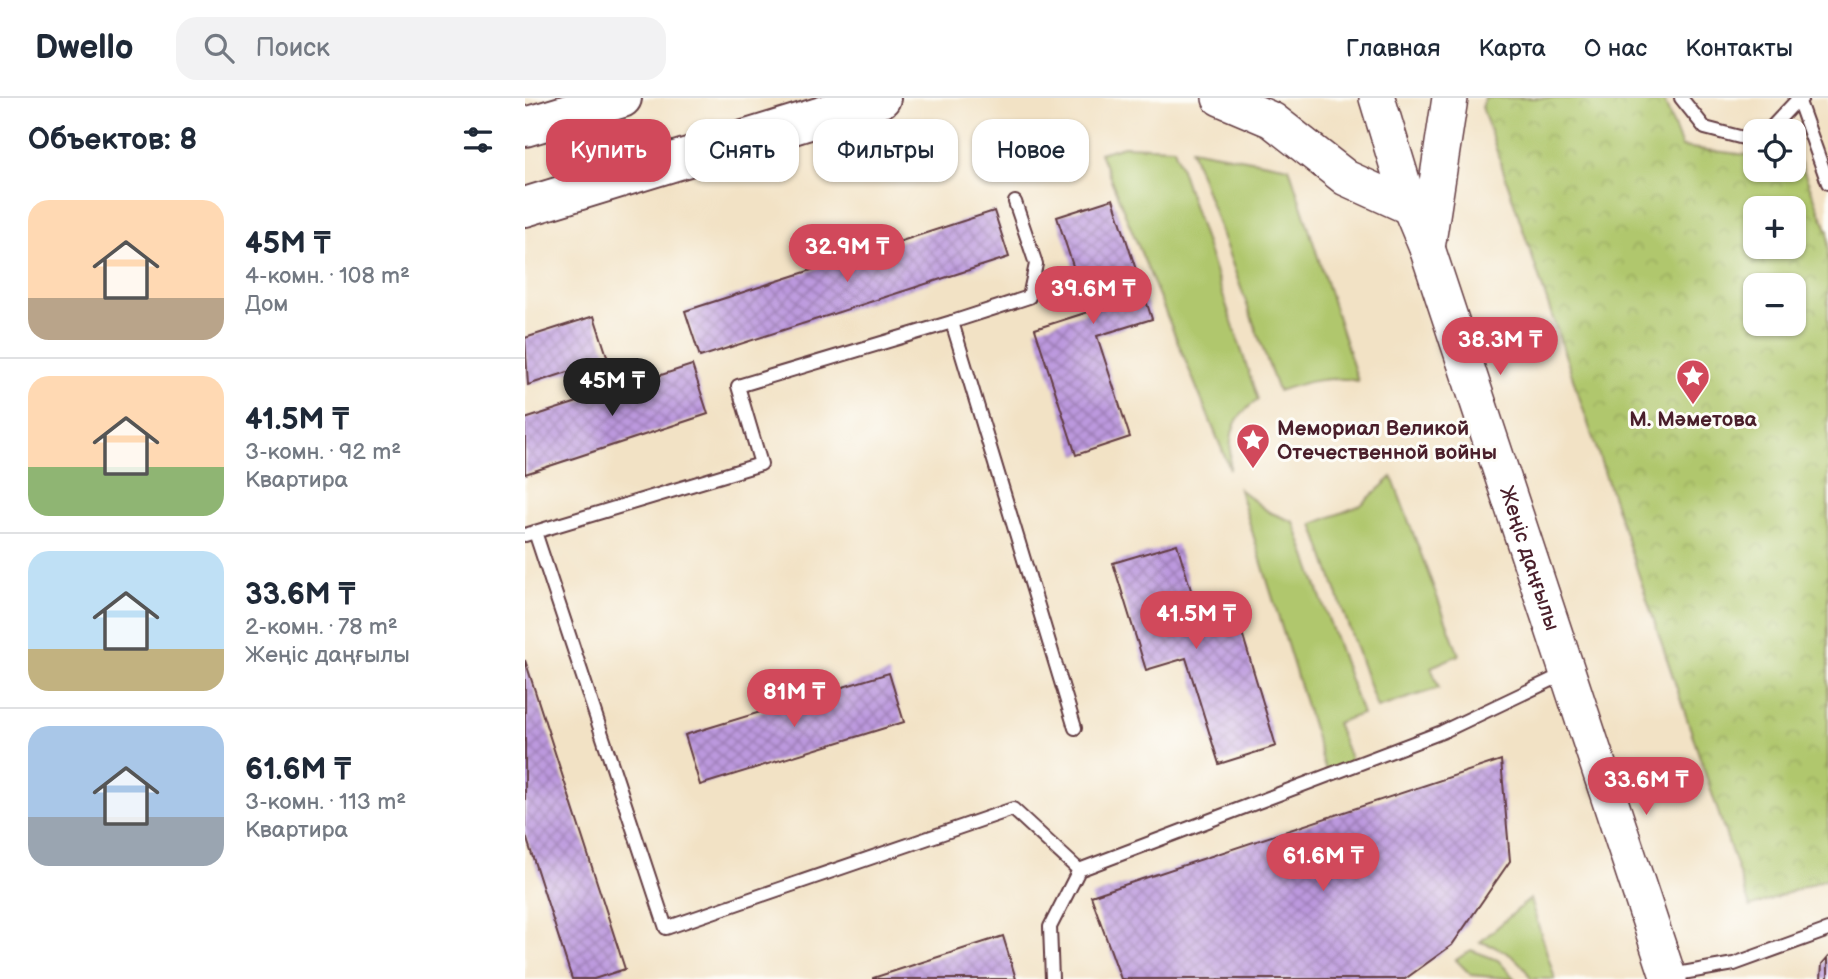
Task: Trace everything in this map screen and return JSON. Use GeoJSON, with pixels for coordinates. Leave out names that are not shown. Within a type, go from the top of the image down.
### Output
{"type":"FeatureCollection","features":[{"type":"Feature","properties":{"kind":"main road"},"geometry":{"type":"LineString","coordinates":[[525,127],[622,98]]}},
{"type":"Feature","properties":{"kind":"main road"},"geometry":{"type":"LineString","coordinates":[[525,207],[881,98]]}},
{"type":"Feature","properties":{"kind":"main road"},"geometry":{"type":"LineString","coordinates":[[1220,98],[1272,120],[1346,178],[1410,207]]}},
{"type":"Feature","properties":{"kind":"main road","name":"Жеңіс даңғылы"},"geometry":{"type":"LineString","coordinates":[[1377,98],[1410,207],[1427,248],[1669,977]]}},
{"type":"Feature","properties":{"kind":"main road"},"geometry":{"type":"LineString","coordinates":[[1427,248],[1450,98]]}},
{"type":"Feature","properties":{"kind":"lane"},"geometry":{"type":"LineString","coordinates":[[1681,98],[1705,128],[1743,138]]}},
{"type":"Feature","properties":{"kind":"lane"},"geometry":{"type":"LineString","coordinates":[[1780,119],[1800,99],[1828,183]]}},
{"type":"Feature","properties":{"kind":"lane"},"geometry":{"type":"LineString","coordinates":[[1014,202],[1036,264],[1030,297],[738,386],[761,464],[530,534],[666,928],[1013,809],[1079,870]]}},
{"type":"Feature","properties":{"kind":"lane"},"geometry":{"type":"LineString","coordinates":[[952,322],[1075,728]]}},
{"type":"Feature","properties":{"kind":"lane"},"geometry":{"type":"LineString","coordinates":[[1052,979],[1050,927],[1079,870],[1442,732],[1569,672]]}},
{"type":"Feature","properties":{"kind":"lane"},"geometry":{"type":"LineString","coordinates":[[1669,977],[1734,964],[1828,930]]}},
{"type":"Feature","properties":{"kind":"green space"},"geometry":{"type":"Polygon","coordinates":[[[1485,98],[1663,98],[1682,147],[1743,155],[1743,182],[1806,182],[1806,177],[1828,232],[1828,878],[1750,907],[1482,107],[1485,98]]]}},
{"type":"Feature","properties":{"kind":"green space"},"geometry":{"type":"Polygon","coordinates":[[[1124,146],[1174,148],[1258,400],[1241,414],[1233,429],[1230,469],[1100,153],[1124,146]]]}},
{"type":"Feature","properties":{"kind":"green space"},"geometry":{"type":"Polygon","coordinates":[[[1191,149],[1289,167],[1358,381],[1318,380],[1278,391],[1191,149]]]}},
{"type":"Feature","properties":{"kind":"green space"},"geometry":{"type":"Polygon","coordinates":[[[1392,477],[1459,655],[1431,667],[1439,688],[1377,708],[1313,524],[1361,505],[1392,477]]]}},
{"type":"Feature","properties":{"kind":"green space"},"geometry":{"type":"Polygon","coordinates":[[[1239,489],[1269,512],[1294,522],[1362,714],[1336,723],[1354,768],[1327,774],[1239,489]]]}},
{"type":"Feature","properties":{"kind":"green space"},"geometry":{"type":"Polygon","coordinates":[[[1530,899],[1555,979],[1531,979],[1510,954],[1480,942],[1530,899]]]}},
{"type":"Feature","properties":{"kind":"green space"},"geometry":{"type":"Polygon","coordinates":[[[1471,950],[1498,960],[1515,979],[1471,975],[1456,960],[1471,950]]]}},
{"type":"Feature","properties":{"kind":"building"},"geometry":{"type":"Polygon","coordinates":[[[1113,199],[1152,319],[1097,336],[1130,437],[1076,455],[1035,329],[1088,312],[1057,217],[1113,199]]]}},
{"type":"Feature","properties":{"kind":"building"},"geometry":{"type":"Polygon","coordinates":[[[994,211],[1009,257],[700,357],[685,311],[994,211]]]}},
{"type":"Feature","properties":{"kind":"building"},"geometry":{"type":"Polygon","coordinates":[[[594,316],[608,359],[528,385],[525,338],[594,316]]]}},
{"type":"Feature","properties":{"kind":"building"},"geometry":{"type":"Polygon","coordinates":[[[692,365],[708,414],[525,474],[525,419],[692,365]]]}},
{"type":"Feature","properties":{"kind":"building"},"geometry":{"type":"Polygon","coordinates":[[[1177,544],[1205,636],[1240,626],[1276,746],[1219,764],[1186,658],[1146,670],[1113,563],[1177,544]]]}},
{"type":"Feature","properties":{"kind":"building"},"geometry":{"type":"Polygon","coordinates":[[[525,660],[625,969],[594,979],[572,979],[525,833],[525,660]]]}},
{"type":"Feature","properties":{"kind":"building"},"geometry":{"type":"Polygon","coordinates":[[[889,673],[904,722],[700,785],[685,735],[889,673]]]}},
{"type":"Feature","properties":{"kind":"building"},"geometry":{"type":"Polygon","coordinates":[[[1501,760],[1510,861],[1452,945],[1405,979],[1121,979],[1091,896],[1501,760]]]}},
{"type":"Feature","properties":{"kind":"building"},"geometry":{"type":"Polygon","coordinates":[[[1003,936],[1016,979],[873,979],[873,978],[1003,936]]]}},
{"type":"Feature","properties":{"kind":"building"},"geometry":{"type":"Polygon","coordinates":[[[1828,957],[1828,979],[1821,979],[1822,964],[1828,957]]]}},
{"type":"Feature","properties":{"kind":"place","name":"М. Мәметова"},"geometry":{"type":"Point","coordinates":[1693,406]}},
{"type":"Feature","properties":{"kind":"place","name":"Мемориал Великой Отечественной войны"},"geometry":{"type":"Point","coordinates":[1253,470]}}]}
